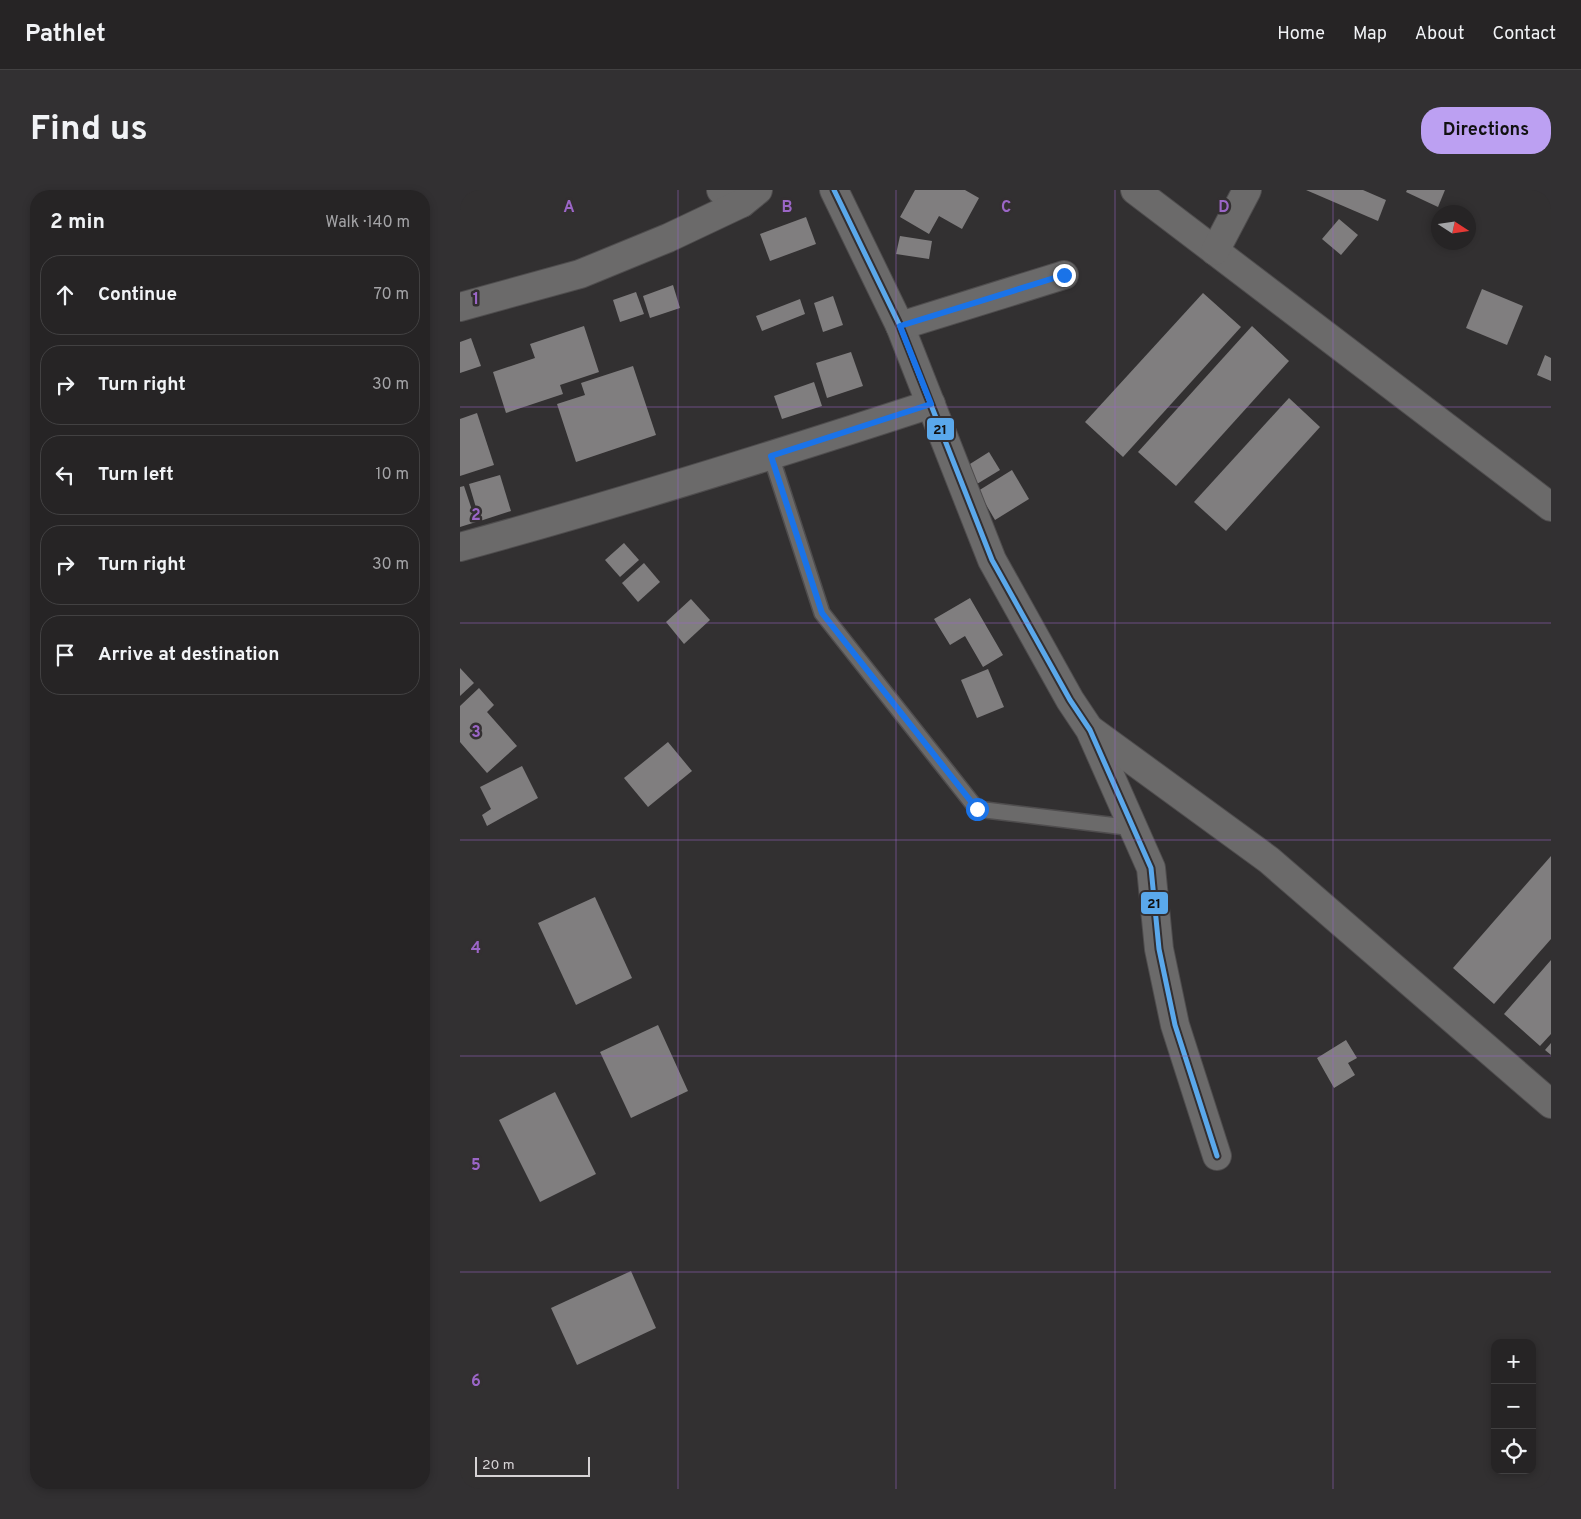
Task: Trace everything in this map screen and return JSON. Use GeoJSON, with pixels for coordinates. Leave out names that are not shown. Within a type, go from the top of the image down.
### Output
{"type":"FeatureCollection","features":[{"type":"Feature","properties":{"kind":"street"},"geometry":{"type":"LineString","coordinates":[[834,190],[900,326],[992,560],[1070,700],[1090,730],[1152,868],[1159,949],[1175,1025],[1217,1156]]}},
{"type":"Feature","properties":{"kind":"street"},"geometry":{"type":"LineString","coordinates":[[1135,190],[1551,507]]}},
{"type":"Feature","properties":{"kind":"street"},"geometry":{"type":"LineString","coordinates":[[1215,251],[1247,190]]}},
{"type":"Feature","properties":{"kind":"street"},"geometry":{"type":"LineString","coordinates":[[460,307],[580,274],[668,238],[740,194]]}},
{"type":"Feature","properties":{"kind":"street"},"geometry":{"type":"LineString","coordinates":[[900,326],[1064,275]]}},
{"type":"Feature","properties":{"kind":"street"},"geometry":{"type":"LineString","coordinates":[[460,547],[562,519],[771,456],[931,404]]}},
{"type":"Feature","properties":{"kind":"street"},"geometry":{"type":"LineString","coordinates":[[1090,730],[1269,860],[1551,1104]]}},
{"type":"Feature","properties":{"kind":"lane"},"geometry":{"type":"LineString","coordinates":[[771,456],[822,613],[977,809],[1134,828]]}},
{"type":"Feature","properties":{"kind":"building"},"geometry":{"type":"Polygon","coordinates":[[[915,190],[965,190],[979,198],[962,229],[939,216],[929,234],[900,217],[915,190]]]}},
{"type":"Feature","properties":{"kind":"building"},"geometry":{"type":"Polygon","coordinates":[[[1306,190],[1363,190],[1386,200],[1378,221],[1306,190]]]}},
{"type":"Feature","properties":{"kind":"building"},"geometry":{"type":"Polygon","coordinates":[[[1407,190],[1445,190],[1439,205],[1434,205],[1406,192],[1407,190]]]}},
{"type":"Feature","properties":{"kind":"building"},"geometry":{"type":"Polygon","coordinates":[[[806,217],[816,244],[770,261],[760,234],[806,217]]]}},
{"type":"Feature","properties":{"kind":"building"},"geometry":{"type":"Polygon","coordinates":[[[1339,219],[1358,235],[1341,255],[1322,239],[1339,219]]]}},
{"type":"Feature","properties":{"kind":"building"},"geometry":{"type":"Polygon","coordinates":[[[900,236],[932,241],[929,259],[896,254],[900,236]]]}},
{"type":"Feature","properties":{"kind":"building"},"geometry":{"type":"Polygon","coordinates":[[[673,285],[680,308],[650,318],[643,296],[673,285]]]}},
{"type":"Feature","properties":{"kind":"building"},"geometry":{"type":"Polygon","coordinates":[[[1482,289],[1523,306],[1507,345],[1466,328],[1482,289]]]}},
{"type":"Feature","properties":{"kind":"building"},"geometry":{"type":"Polygon","coordinates":[[[636,292],[644,314],[620,322],[613,300],[636,292]]]}},
{"type":"Feature","properties":{"kind":"building"},"geometry":{"type":"Polygon","coordinates":[[[1203,293],[1241,327],[1123,457],[1085,422],[1203,293]]]}},
{"type":"Feature","properties":{"kind":"building"},"geometry":{"type":"Polygon","coordinates":[[[833,296],[843,325],[823,332],[814,303],[833,296]]]}},
{"type":"Feature","properties":{"kind":"building"},"geometry":{"type":"Polygon","coordinates":[[[800,299],[805,314],[762,331],[756,316],[800,299]]]}},
{"type":"Feature","properties":{"kind":"building"},"geometry":{"type":"Polygon","coordinates":[[[584,326],[599,372],[560,385],[563,394],[506,413],[493,372],[535,358],[530,344],[584,326]]]}},
{"type":"Feature","properties":{"kind":"building"},"geometry":{"type":"Polygon","coordinates":[[[1252,326],[1289,361],[1176,486],[1138,452],[1252,326]]]}},
{"type":"Feature","properties":{"kind":"building"},"geometry":{"type":"Polygon","coordinates":[[[471,338],[481,366],[460,373],[460,342],[471,338]]]}},
{"type":"Feature","properties":{"kind":"building"},"geometry":{"type":"Polygon","coordinates":[[[851,352],[863,386],[827,398],[816,363],[851,352]]]}},
{"type":"Feature","properties":{"kind":"building"},"geometry":{"type":"Polygon","coordinates":[[[1545,355],[1551,358],[1551,381],[1537,375],[1545,355]]]}},
{"type":"Feature","properties":{"kind":"building"},"geometry":{"type":"Polygon","coordinates":[[[633,366],[656,435],[576,462],[557,404],[585,395],[581,383],[633,366]]]}},
{"type":"Feature","properties":{"kind":"building"},"geometry":{"type":"Polygon","coordinates":[[[814,382],[822,406],[782,419],[774,396],[814,382]]]}},
{"type":"Feature","properties":{"kind":"building"},"geometry":{"type":"Polygon","coordinates":[[[1289,398],[1320,427],[1226,531],[1194,502],[1289,398]]]}},
{"type":"Feature","properties":{"kind":"building"},"geometry":{"type":"Polygon","coordinates":[[[477,413],[494,465],[460,476],[460,419],[477,413]]]}},
{"type":"Feature","properties":{"kind":"building"},"geometry":{"type":"Polygon","coordinates":[[[989,452],[1000,470],[972,487],[962,469],[989,452]]]}},
{"type":"Feature","properties":{"kind":"building"},"geometry":{"type":"Polygon","coordinates":[[[1012,470],[1029,499],[995,520],[978,491],[1012,470]]]}},
{"type":"Feature","properties":{"kind":"building"},"geometry":{"type":"Polygon","coordinates":[[[500,475],[511,511],[480,521],[469,484],[500,475]]]}},
{"type":"Feature","properties":{"kind":"building"},"geometry":{"type":"Polygon","coordinates":[[[464,486],[476,522],[460,527],[460,487],[464,486]]]}},
{"type":"Feature","properties":{"kind":"building"},"geometry":{"type":"Polygon","coordinates":[[[624,543],[639,560],[620,577],[605,560],[624,543]]]}},
{"type":"Feature","properties":{"kind":"building"},"geometry":{"type":"Polygon","coordinates":[[[644,563],[660,582],[638,602],[622,583],[644,563]]]}},
{"type":"Feature","properties":{"kind":"building"},"geometry":{"type":"Polygon","coordinates":[[[970,598],[1003,655],[983,667],[965,636],[950,645],[934,619],[970,598]]]}},
{"type":"Feature","properties":{"kind":"building"},"geometry":{"type":"Polygon","coordinates":[[[691,599],[710,620],[684,644],[666,622],[691,599]]]}},
{"type":"Feature","properties":{"kind":"building"},"geometry":{"type":"Polygon","coordinates":[[[460,668],[474,683],[460,696],[460,668]]]}},
{"type":"Feature","properties":{"kind":"building"},"geometry":{"type":"Polygon","coordinates":[[[988,669],[1004,707],[977,718],[961,680],[988,669]]]}},
{"type":"Feature","properties":{"kind":"building"},"geometry":{"type":"Polygon","coordinates":[[[479,688],[494,705],[487,712],[517,746],[487,773],[460,742],[460,706],[479,688]]]}},
{"type":"Feature","properties":{"kind":"building"},"geometry":{"type":"Polygon","coordinates":[[[668,742],[692,771],[648,807],[624,778],[668,742]]]}},
{"type":"Feature","properties":{"kind":"building"},"geometry":{"type":"Polygon","coordinates":[[[522,766],[538,798],[487,826],[482,815],[491,809],[480,787],[522,766]]]}},
{"type":"Feature","properties":{"kind":"building"},"geometry":{"type":"Polygon","coordinates":[[[1551,856],[1551,939],[1494,1004],[1453,968],[1551,856]]]}},
{"type":"Feature","properties":{"kind":"building"},"geometry":{"type":"Polygon","coordinates":[[[595,897],[632,978],[576,1005],[538,923],[595,897]]]}},
{"type":"Feature","properties":{"kind":"building"},"geometry":{"type":"Polygon","coordinates":[[[1551,960],[1551,1034],[1540,1046],[1504,1014],[1551,960]]]}},
{"type":"Feature","properties":{"kind":"building"},"geometry":{"type":"Polygon","coordinates":[[[658,1025],[688,1091],[631,1118],[600,1052],[658,1025]]]}},
{"type":"Feature","properties":{"kind":"building"},"geometry":{"type":"Polygon","coordinates":[[[1346,1040],[1357,1058],[1348,1063],[1355,1075],[1334,1088],[1317,1058],[1346,1040]]]}},
{"type":"Feature","properties":{"kind":"building"},"geometry":{"type":"Polygon","coordinates":[[[1551,1043],[1551,1055],[1545,1050],[1551,1043]]]}},
{"type":"Feature","properties":{"kind":"building"},"geometry":{"type":"Polygon","coordinates":[[[555,1092],[596,1174],[540,1202],[499,1120],[555,1092]]]}},
{"type":"Feature","properties":{"kind":"building"},"geometry":{"type":"Polygon","coordinates":[[[631,1271],[656,1328],[577,1365],[551,1308],[631,1271]]]}},
{"type":"Feature","properties":{"kind":"transit line","name":"21"},"geometry":{"type":"LineString","coordinates":[[834,190],[900,326],[992,560],[1070,700],[1090,730],[1151,868],[1159,949],[1175,1025],[1217,1156]]}},
{"type":"Feature","properties":{"kind":"route"},"geometry":{"type":"LineString","coordinates":[[977,809],[822,613],[771,456],[931,404],[900,326],[1064,275]]}}]}
